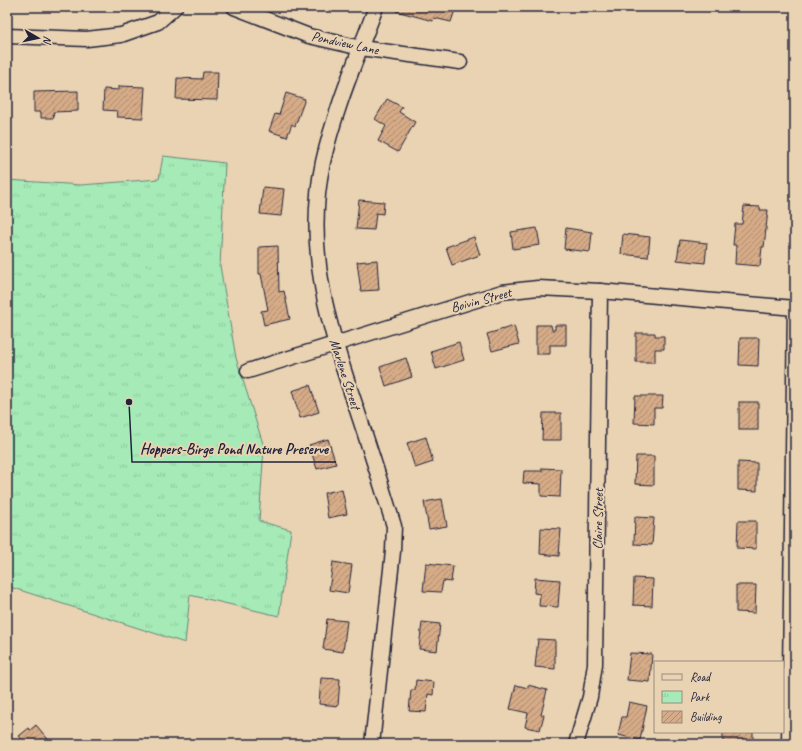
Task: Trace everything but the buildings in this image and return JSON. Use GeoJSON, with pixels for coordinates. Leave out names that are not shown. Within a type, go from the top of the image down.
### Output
{"type":"FeatureCollection","features":[{"type":"Feature","properties":{"kind":"street"},"geometry":{"type":"LineString","coordinates":[[7,36],[88,39],[121,35],[158,22],[175,7]]}},
{"type":"Feature","properties":{"kind":"street","name":"Pondview Lane"},"geometry":{"type":"LineString","coordinates":[[234,7],[309,36],[361,48],[460,62]]}},
{"type":"Feature","properties":{"kind":"street","name":"Marlene Street"},"geometry":{"type":"LineString","coordinates":[[372,744],[393,551],[394,526],[335,345],[323,299],[318,270],[317,220],[319,188],[323,162],[334,122],[376,7]]}},
{"type":"Feature","properties":{"kind":"street","name":"Boivin Street"},"geometry":{"type":"LineString","coordinates":[[248,371],[502,292],[538,288],[600,291],[795,308]]}},
{"type":"Feature","properties":{"kind":"street","name":"Claire Street"},"geometry":{"type":"LineString","coordinates":[[576,744],[590,698],[595,664],[600,291]]}},
{"type":"Feature","properties":{"kind":"street"},"geometry":{"type":"LineString","coordinates":[[789,744],[795,308]]}},
{"type":"Feature","properties":{"kind":"green space"},"geometry":{"type":"Polygon","coordinates":[[[163,156],[225,163],[220,266],[236,358],[264,447],[259,521],[291,530],[279,616],[190,595],[185,643],[7,586],[7,180],[81,185],[159,179],[163,156]]]}},
{"type":"Feature","properties":{"kind":"place","name":"Hoppers-Birge Pond Nature Preserve"},"geometry":{"type":"Point","coordinates":[129,402]}}]}
